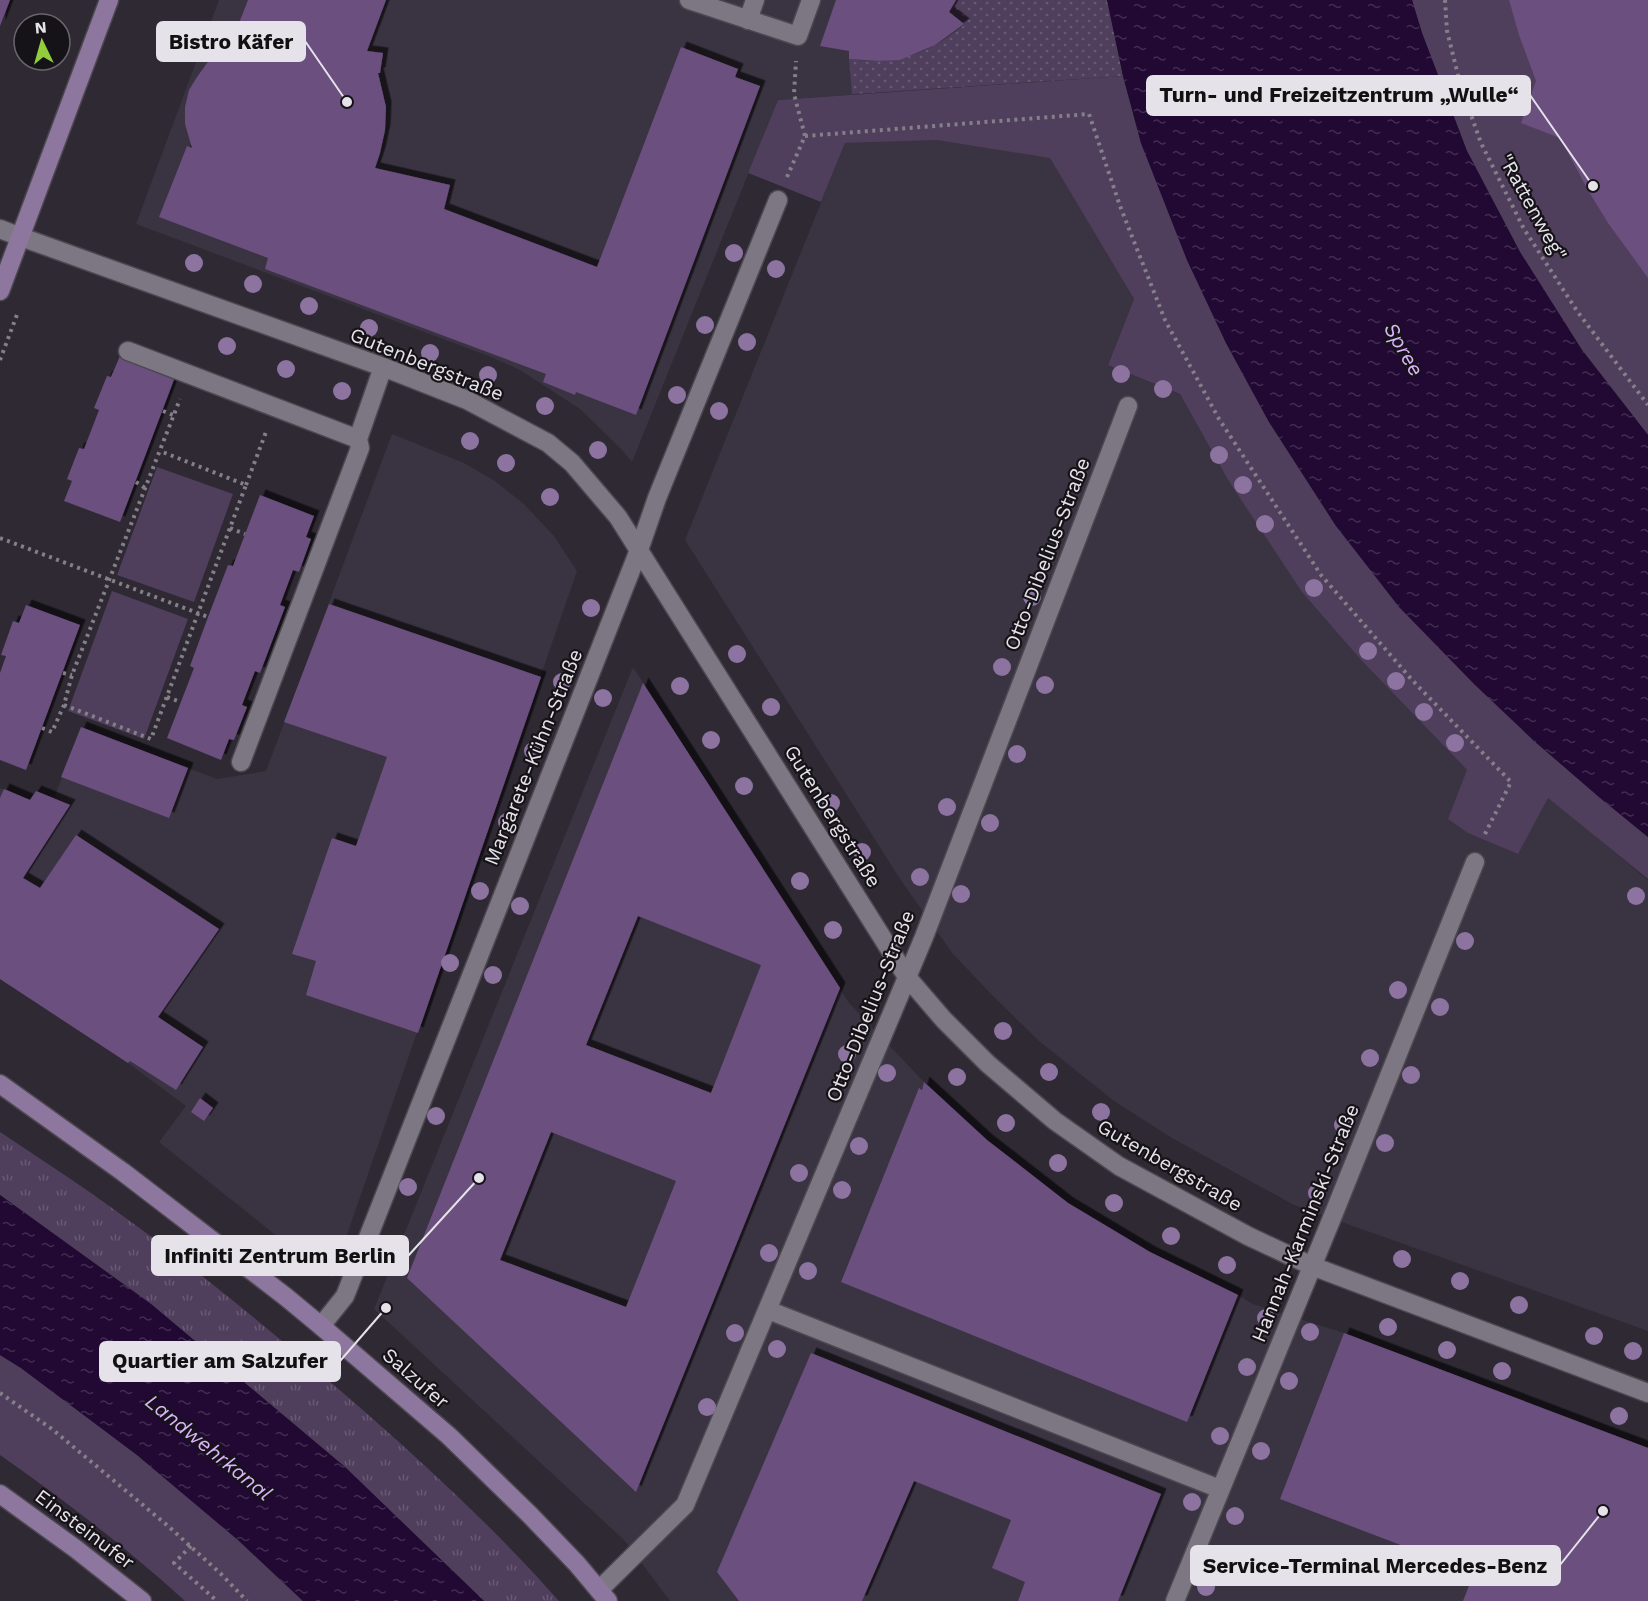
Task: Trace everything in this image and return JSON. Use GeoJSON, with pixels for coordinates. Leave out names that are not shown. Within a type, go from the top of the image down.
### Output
{"type":"FeatureCollection","features":[{"type":"Feature","properties":{"kind":"street"},"geometry":{"type":"LineString","coordinates":[[0,291],[109,0]]}},
{"type":"Feature","properties":{"kind":"street"},"geometry":{"type":"LineString","coordinates":[[688,0],[798,36],[811,0]]}},
{"type":"Feature","properties":{"kind":"street"},"geometry":{"type":"LineString","coordinates":[[748,20],[755,0]]}},
{"type":"Feature","properties":{"kind":"street","name":"Margarete-Kühn-Straße"},"geometry":{"type":"LineString","coordinates":[[321,1326],[345,1296],[639,550],[657,498],[778,200]]}},
{"type":"Feature","properties":{"kind":"street","name":"Gutenbergstraße"},"geometry":{"type":"LineString","coordinates":[[0,229],[467,400],[548,443],[572,463],[618,517],[908,976],[944,1020],[988,1064],[1055,1121],[1130,1171],[1261,1243],[1312,1266],[1648,1393]]}},
{"type":"Feature","properties":{"kind":"street"},"geometry":{"type":"LineString","coordinates":[[128,351],[358,439]]}},
{"type":"Feature","properties":{"kind":"street"},"geometry":{"type":"LineString","coordinates":[[241,762],[360,448],[358,439],[382,367]]}},
{"type":"Feature","properties":{"kind":"street","name":"Otto-Dibelius-Straße"},"geometry":{"type":"LineString","coordinates":[[604,1596],[685,1505],[908,976],[1128,406]]}},
{"type":"Feature","properties":{"kind":"street","name":"Hannah-Karminski-Straße"},"geometry":{"type":"LineString","coordinates":[[1175,1601],[1475,862]]}},
{"type":"Feature","properties":{"kind":"street","name":"Salzufer"},"geometry":{"type":"LineString","coordinates":[[0,1084],[123,1172],[321,1326],[449,1436],[530,1515],[604,1596]]}},
{"type":"Feature","properties":{"kind":"street"},"geometry":{"type":"LineString","coordinates":[[768,1310],[1220,1489]]}},
{"type":"Feature","properties":{"kind":"street","name":"Einsteinufer"},"geometry":{"type":"LineString","coordinates":[[0,1494],[76,1549],[142,1601]]}},
{"type":"Feature","properties":{"kind":"path","name":"\"Rattenweg\""},"geometry":{"type":"LineString","coordinates":[[1445,0],[1447,31],[1461,87],[1482,143],[1519,219],[1577,311],[1648,405]]}},
{"type":"Feature","properties":{"kind":"path"},"geometry":{"type":"LineString","coordinates":[[778,200],[805,136],[794,94],[798,36]]}},
{"type":"Feature","properties":{"kind":"path"},"geometry":{"type":"LineString","coordinates":[[805,136],[1089,114],[1120,206],[1165,320],[1219,419],[1321,575],[1413,681],[1511,782],[1485,833],[1475,862]]}},
{"type":"Feature","properties":{"kind":"path"},"geometry":{"type":"LineString","coordinates":[[0,360],[19,310]]}},
{"type":"Feature","properties":{"kind":"path"},"geometry":{"type":"LineString","coordinates":[[42,728],[52,732],[64,705],[72,675],[189,376]]}},
{"type":"Feature","properties":{"kind":"path"},"geometry":{"type":"LineString","coordinates":[[64,705],[151,739],[275,408]]}},
{"type":"Feature","properties":{"kind":"path"},"geometry":{"type":"LineString","coordinates":[[163,411],[173,415]]}},
{"type":"Feature","properties":{"kind":"path"},"geometry":{"type":"LineString","coordinates":[[160,451],[246,485]]}},
{"type":"Feature","properties":{"kind":"path"},"geometry":{"type":"LineString","coordinates":[[136,482],[145,488]]}},
{"type":"Feature","properties":{"kind":"path"},"geometry":{"type":"LineString","coordinates":[[231,528],[245,534]]}},
{"type":"Feature","properties":{"kind":"path"},"geometry":{"type":"LineString","coordinates":[[0,538],[208,617]]}},
{"type":"Feature","properties":{"kind":"path"},"geometry":{"type":"LineString","coordinates":[[63,673],[72,675]]}},
{"type":"Feature","properties":{"kind":"path"},"geometry":{"type":"LineString","coordinates":[[167,697],[181,702]]}},
{"type":"Feature","properties":{"kind":"path"},"geometry":{"type":"LineString","coordinates":[[0,1394],[52,1429],[191,1546],[247,1601]]}},
{"type":"Feature","properties":{"kind":"path"},"geometry":{"type":"LineString","coordinates":[[191,1546],[174,1563],[217,1601]]}},
{"type":"Feature","properties":{"kind":"path"},"geometry":{"type":"LineString","coordinates":[[237,1601],[242,1596]]}},
{"type":"Feature","properties":{"kind":"shaded area"},"geometry":{"type":"Polygon","coordinates":[[[219,0],[1107,0],[1123,76],[778,100],[632,462],[580,409],[520,370],[491,357],[136,224],[219,0]]]}},
{"type":"Feature","properties":{"kind":"shaded area"},"geometry":{"type":"Polygon","coordinates":[[[938,139],[1050,157],[1134,299],[1108,365],[1180,394],[1228,480],[1362,661],[1467,770],[1548,797],[1648,880],[1648,1331],[1294,1205],[1172,1138],[1114,1101],[1039,1041],[953,954],[900,879],[685,540],[845,143],[938,139]]]}},
{"type":"Feature","properties":{"kind":"shaded area"},"geometry":{"type":"Polygon","coordinates":[[[392,434],[464,463],[495,481],[524,504],[554,536],[577,571],[332,1278],[159,1142],[186,1106],[128,1063],[0,979],[0,788],[30,800],[36,791],[54,798],[81,727],[217,779],[266,771],[392,434]]]}},
{"type":"Feature","properties":{"kind":"shaded area"},"geometry":{"type":"Polygon","coordinates":[[[633,667],[849,1003],[924,1082],[987,1140],[1068,1203],[1150,1252],[1253,1304],[1344,1333],[1648,1448],[1648,1601],[670,1601],[625,1541],[374,1309],[633,667]]]}},
{"type":"Feature","properties":{"kind":"green space"},"geometry":{"type":"Polygon","coordinates":[[[956,0],[1107,0],[1123,76],[852,94],[849,59],[897,59],[911,56],[937,44],[964,25],[949,12],[956,0]]]}},
{"type":"Feature","properties":{"kind":"green space"},"geometry":{"type":"Polygon","coordinates":[[[1412,0],[1648,0],[1648,435],[1582,350],[1520,252],[1467,151],[1422,33],[1412,0]]]}},
{"type":"Feature","properties":{"kind":"green space"},"geometry":{"type":"Polygon","coordinates":[[[1123,76],[1141,143],[1187,260],[1226,343],[1269,422],[1336,526],[1533,740],[1648,837],[1648,879],[1548,798],[1518,854],[1468,833],[1448,819],[1467,770],[1362,661],[1302,592],[1228,480],[1180,394],[1108,365],[1134,299],[1050,158],[937,140],[845,143],[821,202],[748,173],[778,100],[1123,76]]]}},
{"type":"Feature","properties":{"kind":"green space"},"geometry":{"type":"Polygon","coordinates":[[[157,467],[233,494],[194,602],[117,575],[157,467]]]}},
{"type":"Feature","properties":{"kind":"green space"},"geometry":{"type":"Polygon","coordinates":[[[112,591],[188,619],[144,739],[68,711],[112,591]]]}},
{"type":"Feature","properties":{"kind":"green space"},"geometry":{"type":"Polygon","coordinates":[[[0,1132],[91,1193],[161,1244],[298,1354],[440,1480],[513,1551],[559,1601],[484,1601],[345,1467],[151,1304],[0,1195],[0,1132]]]}},
{"type":"Feature","properties":{"kind":"green space"},"geometry":{"type":"Polygon","coordinates":[[[0,1355],[21,1368],[137,1455],[238,1540],[303,1601],[185,1601],[95,1525],[0,1455],[0,1355]]]}},
{"type":"Feature","properties":{"kind":"water","name":"Spree"},"geometry":{"type":"Polygon","coordinates":[[[1107,0],[1412,0],[1422,33],[1467,151],[1520,252],[1582,350],[1648,435],[1648,837],[1533,740],[1474,684],[1399,607],[1336,526],[1269,422],[1226,343],[1187,260],[1141,143],[1123,76],[1107,0]]]}},
{"type":"Feature","properties":{"kind":"water","name":"Landwehrkanal"},"geometry":{"type":"Polygon","coordinates":[[[0,1195],[151,1304],[345,1467],[484,1601],[303,1601],[238,1540],[137,1455],[21,1368],[0,1355],[0,1195]]]}},
{"type":"Feature","properties":{"kind":"building"},"geometry":{"type":"Polygon","coordinates":[[[0,0],[10,0],[0,26],[0,0]]]}},
{"type":"Feature","properties":{"kind":"building"},"geometry":{"type":"Polygon","coordinates":[[[248,0],[386,0],[367,51],[383,53],[380,73],[378,73],[386,107],[385,130],[375,168],[450,185],[444,209],[597,267],[681,47],[738,69],[735,77],[760,86],[636,415],[543,382],[546,374],[265,269],[268,258],[159,217],[187,146],[192,148],[185,124],[185,107],[189,90],[207,63],[230,46],[248,0]]]}},
{"type":"Feature","properties":{"kind":"building"},"geometry":{"type":"Polygon","coordinates":[[[836,0],[956,0],[949,12],[964,24],[935,45],[900,60],[849,59],[849,51],[820,46],[836,0]]]}},
{"type":"Feature","properties":{"kind":"building"},"geometry":{"type":"Polygon","coordinates":[[[1509,0],[1648,0],[1648,278],[1608,223],[1560,138],[1521,123],[1536,81],[1509,0]]]}},
{"type":"Feature","properties":{"kind":"building"},"geometry":{"type":"Polygon","coordinates":[[[120,356],[175,377],[120,522],[64,501],[72,481],[67,479],[79,448],[84,449],[99,410],[94,408],[107,376],[111,377],[120,356]]]}},
{"type":"Feature","properties":{"kind":"building"},"geometry":{"type":"Polygon","coordinates":[[[260,495],[314,516],[306,537],[311,539],[299,572],[293,570],[280,605],[285,607],[260,673],[255,671],[242,705],[247,707],[234,740],[229,739],[221,760],[167,738],[194,668],[190,666],[208,617],[228,565],[233,566],[260,495]]]}},
{"type":"Feature","properties":{"kind":"building"},"geometry":{"type":"Polygon","coordinates":[[[329,604],[541,677],[418,1033],[306,995],[316,961],[292,954],[332,838],[356,846],[387,757],[284,722],[329,604]]]}},
{"type":"Feature","properties":{"kind":"building"},"geometry":{"type":"Polygon","coordinates":[[[26,605],[80,625],[26,770],[0,760],[0,673],[6,656],[1,655],[13,621],[19,623],[26,605]]]}},
{"type":"Feature","properties":{"kind":"building"},"geometry":{"type":"Polygon","coordinates":[[[643,683],[840,988],[636,1492],[407,1278],[643,683]],[[638,916],[586,1045],[711,1093],[761,965],[638,916]],[[551,1132],[500,1260],[626,1307],[676,1181],[551,1132]]]}},
{"type":"Feature","properties":{"kind":"building"},"geometry":{"type":"Polygon","coordinates":[[[81,727],[188,768],[169,818],[61,777],[81,727]]]}},
{"type":"Feature","properties":{"kind":"building"},"geometry":{"type":"Polygon","coordinates":[[[4,789],[30,800],[36,791],[70,805],[23,878],[40,888],[76,835],[219,929],[158,1017],[203,1047],[176,1090],[130,1061],[128,1063],[0,979],[0,798],[4,789]]]}},
{"type":"Feature","properties":{"kind":"building"},"geometry":{"type":"Polygon","coordinates":[[[924,1082],[987,1140],[1068,1203],[1150,1252],[1238,1295],[1187,1422],[841,1282],[919,1088],[922,1090],[924,1082]]]}},
{"type":"Feature","properties":{"kind":"building"},"geometry":{"type":"Polygon","coordinates":[[[200,1098],[213,1108],[204,1121],[191,1112],[200,1098]]]}},
{"type":"Feature","properties":{"kind":"building"},"geometry":{"type":"Polygon","coordinates":[[[1344,1333],[1648,1448],[1648,1601],[1463,1601],[1474,1573],[1280,1499],[1344,1333]]]}},
{"type":"Feature","properties":{"kind":"building"},"geometry":{"type":"Polygon","coordinates":[[[811,1353],[1161,1494],[1118,1601],[1018,1601],[1025,1582],[992,1568],[1011,1520],[914,1481],[862,1601],[739,1601],[717,1572],[811,1353]]]}},
{"type":"Feature","properties":{"kind":"place","name":"Bistro Käfer"},"geometry":{"type":"Point","coordinates":[347,102]}},
{"type":"Feature","properties":{"kind":"place","name":"Turn- und Freizeitzentrum „Wulle“"},"geometry":{"type":"Point","coordinates":[1593,186]}},
{"type":"Feature","properties":{"kind":"place","name":"Infiniti Zentrum Berlin"},"geometry":{"type":"Point","coordinates":[479,1178]}},
{"type":"Feature","properties":{"kind":"place","name":"Quartier am Salzufer"},"geometry":{"type":"Point","coordinates":[386,1308]}},
{"type":"Feature","properties":{"kind":"place","name":"Service-Terminal Mercedes-Benz"},"geometry":{"type":"Point","coordinates":[1603,1511]}}]}
